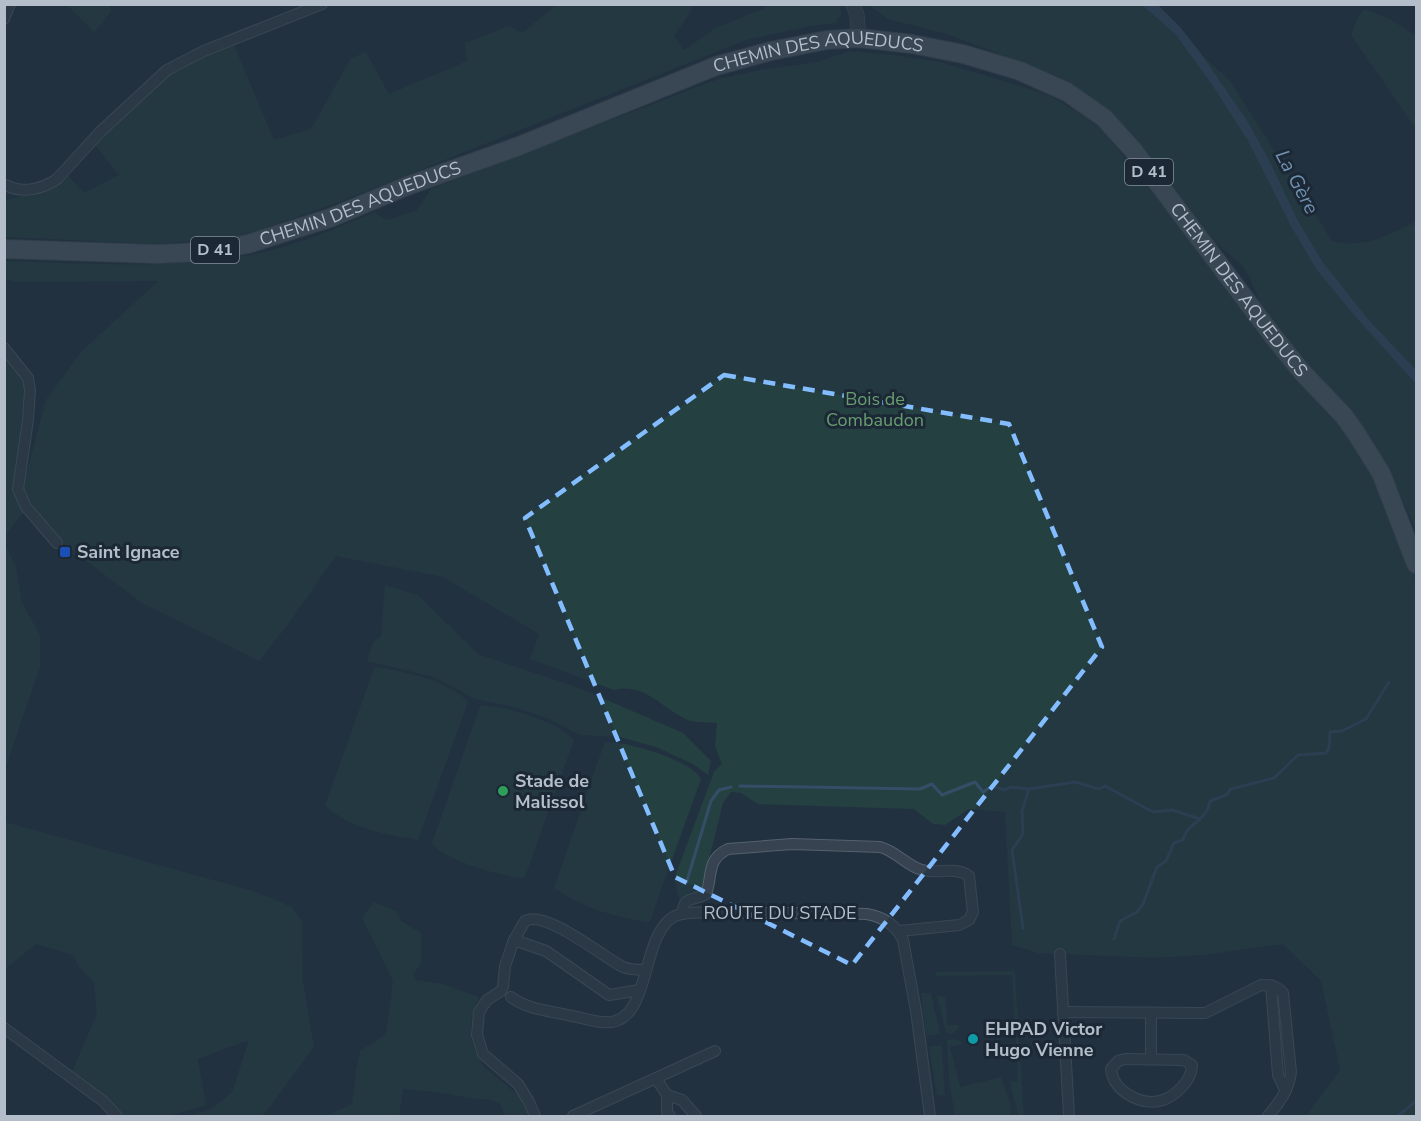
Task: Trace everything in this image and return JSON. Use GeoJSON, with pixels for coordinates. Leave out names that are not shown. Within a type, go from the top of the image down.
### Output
{"type":"FeatureCollection","features":[{"type":"Feature","properties":{"kind":"main road","name":"CHEMIN DES AQUEDUCS"},"geometry":{"type":"LineString","coordinates":[[4,249],[157,254],[203,252],[248,244],[330,218],[407,186],[519,146],[716,66],[827,40],[859,38],[912,44],[963,54],[1020,71],[1066,92],[1104,118],[1133,150],[1273,336],[1302,372],[1344,416],[1356,433],[1381,473],[1416,564]]}},
{"type":"Feature","properties":{"kind":"street"},"geometry":{"type":"LineString","coordinates":[[4,19],[10,4]]}},
{"type":"Feature","properties":{"kind":"street"},"geometry":{"type":"LineString","coordinates":[[5,184],[20,190],[50,185],[100,132],[166,70],[204,51],[322,4]]}},
{"type":"Feature","properties":{"kind":"street"},"geometry":{"type":"LineString","coordinates":[[853,4],[857,15],[859,38]]}},
{"type":"Feature","properties":{"kind":"street"},"geometry":{"type":"LineString","coordinates":[[4,348],[28,378],[30,390],[18,489],[20,499],[57,543]]}},
{"type":"Feature","properties":{"kind":"street"},"geometry":{"type":"LineString","coordinates":[[682,914],[685,902],[705,894],[712,863],[720,853],[728,849],[792,844],[880,847],[922,870],[958,871],[969,876],[973,912],[969,920],[959,925],[899,931],[906,952],[916,1011],[930,1116]]}},
{"type":"Feature","properties":{"kind":"street","name":"ROUTE DU STADE"},"geometry":{"type":"LineString","coordinates":[[511,997],[532,1007],[612,1022],[628,1014],[640,990],[661,932],[669,920],[682,914],[867,914],[885,920],[899,931]]}},
{"type":"Feature","properties":{"kind":"street"},"geometry":{"type":"LineString","coordinates":[[535,1116],[518,1084],[489,1060],[480,1045],[477,1027],[479,1012],[487,1000],[501,992],[505,966],[514,940],[525,921],[533,918],[569,933],[625,968],[646,970]]}},
{"type":"Feature","properties":{"kind":"street"},"geometry":{"type":"LineString","coordinates":[[514,940],[546,951],[609,995],[640,990]]}},
{"type":"Feature","properties":{"kind":"street"},"geometry":{"type":"LineString","coordinates":[[1060,954],[1069,1116]]}},
{"type":"Feature","properties":{"kind":"street"},"geometry":{"type":"LineString","coordinates":[[1063,1012],[1205,1013],[1261,986],[1270,985],[1279,988],[1283,993],[1291,1072],[1283,1098],[1268,1116]]}},
{"type":"Feature","properties":{"kind":"street"},"geometry":{"type":"LineString","coordinates":[[1151,1014],[1151,1059]]}},
{"type":"Feature","properties":{"kind":"street"},"geometry":{"type":"LineString","coordinates":[[4,1028],[95,1095],[117,1116]]}},
{"type":"Feature","properties":{"kind":"street"},"geometry":{"type":"LineString","coordinates":[[573,1116],[657,1080],[715,1051]]}},
{"type":"Feature","properties":{"kind":"street"},"geometry":{"type":"LineString","coordinates":[[1151,1059],[1184,1060],[1192,1065],[1190,1077],[1170,1097],[1160,1101],[1137,1099],[1124,1091],[1112,1075],[1111,1069],[1118,1061],[1151,1059]]}},
{"type":"Feature","properties":{"kind":"street"},"geometry":{"type":"LineString","coordinates":[[657,1080],[667,1095],[667,1112],[670,1116]]}},
{"type":"Feature","properties":{"kind":"street"},"geometry":{"type":"LineString","coordinates":[[667,1095],[682,1100],[696,1116]]}},
{"type":"Feature","properties":{"kind":"highlighted area"},"geometry":{"type":"Polygon","coordinates":[[[724,375],[1009,424],[1102,647],[852,965],[675,877],[525,518],[724,375]]]}},
{"type":"Feature","properties":{"kind":"green space"},"geometry":{"type":"Polygon","coordinates":[[[840,4],[841,14],[836,23],[810,26],[746,40],[337,203],[257,231],[228,238],[156,244],[5,237],[4,202],[54,188],[67,174],[84,193],[119,175],[94,144],[165,76],[180,66],[234,45],[274,140],[311,129],[351,58],[366,52],[389,94],[467,61],[465,43],[509,26],[522,33],[556,5],[693,5],[674,36],[684,50],[714,29],[771,5],[840,4]]]}},
{"type":"Feature","properties":{"kind":"green space"},"geometry":{"type":"Polygon","coordinates":[[[67,5],[110,5],[111,12],[94,32],[67,5]]]}},
{"type":"Feature","properties":{"kind":"green space"},"geometry":{"type":"Polygon","coordinates":[[[868,5],[1142,5],[1176,35],[1194,58],[1202,55],[1230,81],[1332,241],[1366,242],[1386,236],[1416,221],[1416,535],[1414,525],[1372,439],[1275,325],[1240,263],[1198,229],[1117,121],[1099,103],[1057,76],[947,34],[888,19],[868,5]]]}},
{"type":"Feature","properties":{"kind":"green space"},"geometry":{"type":"Polygon","coordinates":[[[1364,9],[1390,19],[1416,36],[1416,129],[1351,35],[1364,9]]]}},
{"type":"Feature","properties":{"kind":"green space","name":"Bois de Combaudon"},"geometry":{"type":"Polygon","coordinates":[[[850,51],[940,62],[1027,88],[1052,97],[1103,131],[1186,234],[1233,299],[1284,362],[1346,430],[1379,487],[1416,579],[1416,1116],[1306,1116],[1340,1070],[1321,981],[1283,944],[1203,955],[1153,958],[1038,953],[1012,945],[1005,812],[969,809],[945,825],[933,824],[914,809],[758,804],[741,793],[731,792],[723,803],[702,887],[699,893],[679,899],[674,879],[714,772],[722,764],[715,746],[717,723],[688,720],[644,693],[625,689],[614,690],[530,659],[539,634],[443,577],[336,556],[259,661],[142,603],[56,538],[22,490],[46,400],[81,352],[158,281],[18,282],[5,279],[4,261],[162,264],[225,259],[270,251],[316,236],[375,212],[386,220],[416,211],[431,189],[718,79],[817,62],[850,51]]]}},
{"type":"Feature","properties":{"kind":"green space"},"geometry":{"type":"Polygon","coordinates":[[[4,353],[23,379],[28,392],[14,492],[24,512],[5,535],[4,353]]]}},
{"type":"Feature","properties":{"kind":"green space"},"geometry":{"type":"Polygon","coordinates":[[[5,545],[16,567],[22,603],[40,635],[40,667],[5,769],[5,545]]]}},
{"type":"Feature","properties":{"kind":"green space"},"geometry":{"type":"Polygon","coordinates":[[[385,585],[418,595],[478,654],[579,688],[683,733],[711,761],[708,775],[693,764],[656,747],[620,737],[580,735],[549,719],[515,707],[475,699],[433,677],[367,661],[373,642],[381,636],[385,585]]]}},
{"type":"Feature","properties":{"kind":"green space"},"geometry":{"type":"Polygon","coordinates":[[[374,668],[413,674],[439,683],[450,688],[468,702],[418,840],[381,833],[357,825],[325,806],[374,668]]]}},
{"type":"Feature","properties":{"kind":"green space","name":"Stade de Malissol"},"geometry":{"type":"Polygon","coordinates":[[[480,706],[516,711],[544,721],[567,733],[574,740],[523,878],[488,871],[460,861],[438,850],[432,843],[480,706]]]}},
{"type":"Feature","properties":{"kind":"green space"},"geometry":{"type":"Polygon","coordinates":[[[607,742],[658,753],[685,765],[701,779],[648,922],[599,911],[554,888],[604,744],[607,742]]]}},
{"type":"Feature","properties":{"kind":"green space"},"geometry":{"type":"Polygon","coordinates":[[[5,822],[256,892],[292,907],[302,921],[303,981],[314,1047],[263,1116],[189,1116],[211,1109],[232,1092],[249,1040],[198,1059],[206,1105],[168,1116],[124,1116],[111,1101],[71,1074],[97,1014],[94,982],[80,969],[73,955],[36,944],[5,969],[5,822]]]}},
{"type":"Feature","properties":{"kind":"green space"},"geometry":{"type":"Polygon","coordinates":[[[374,902],[396,911],[401,921],[421,933],[422,962],[413,975],[416,980],[443,984],[479,997],[471,1020],[471,1040],[483,1066],[519,1096],[527,1116],[505,1116],[500,1104],[489,1100],[403,1089],[399,1116],[326,1116],[352,1104],[360,1051],[386,1034],[393,981],[362,918],[374,902]]]}},
{"type":"Feature","properties":{"kind":"green space"},"geometry":{"type":"Polygon","coordinates":[[[1014,971],[1024,1116],[1018,1116],[1010,1082],[1018,1081],[1012,975],[935,976],[936,972],[1014,971]]]}},
{"type":"Feature","properties":{"kind":"green space"},"geometry":{"type":"Polygon","coordinates":[[[921,993],[931,993],[940,1034],[926,1036],[921,993]]]}},
{"type":"Feature","properties":{"kind":"green space"},"geometry":{"type":"Polygon","coordinates":[[[937,995],[946,997],[947,1025],[959,1025],[959,1028],[952,1034],[946,1033],[937,995]]]}},
{"type":"Feature","properties":{"kind":"green space"},"geometry":{"type":"Polygon","coordinates":[[[947,1040],[961,1041],[962,1044],[950,1047],[960,1087],[1001,1077],[1010,1102],[1011,1116],[955,1116],[949,1080],[947,1040]]]}},
{"type":"Feature","properties":{"kind":"green space"},"geometry":{"type":"Polygon","coordinates":[[[929,1046],[942,1046],[945,1095],[937,1096],[929,1046]]]}},
{"type":"Feature","properties":{"kind":"water"},"geometry":{"type":"Polygon","coordinates":[[[1142,5],[1160,7],[1181,28],[1202,55],[1248,122],[1297,219],[1322,261],[1367,318],[1416,370],[1416,384],[1316,269],[1291,226],[1248,141],[1215,89],[1176,35],[1142,5]]]}},
{"type":"Feature","properties":{"kind":"waterway"},"geometry":{"type":"LineString","coordinates":[[1114,939],[1120,921],[1137,912],[1143,904],[1157,867],[1166,861],[1174,843],[1183,840],[1188,829],[1205,814],[1210,801],[1226,795],[1231,789],[1274,778],[1298,755],[1326,753],[1329,748],[1330,732],[1342,731],[1366,719],[1389,682]]}},
{"type":"Feature","properties":{"kind":"waterway"},"geometry":{"type":"LineString","coordinates":[[740,786],[920,789],[932,784],[942,795],[975,782],[983,792],[992,786],[1004,790],[1011,787],[1029,789],[1075,782],[1099,789],[1105,786],[1153,812],[1172,810],[1200,819]]}},
{"type":"Feature","properties":{"kind":"waterway"},"geometry":{"type":"LineString","coordinates":[[686,884],[711,801],[719,790],[731,787]]}},
{"type":"Feature","properties":{"kind":"waterway"},"geometry":{"type":"LineString","coordinates":[[1023,928],[1012,850],[1023,834],[1022,811],[1029,789]]}},
{"type":"Feature","properties":{"kind":"waterway"},"geometry":{"type":"LineString","coordinates":[[1398,1116],[1416,1101]]}},
{"type":"Feature","properties":{"kind":"place","name":"Saint Ignace"},"geometry":{"type":"Point","coordinates":[65,552]}},
{"type":"Feature","properties":{"kind":"place","name":"Stade de Malissol"},"geometry":{"type":"Point","coordinates":[503,791]}},
{"type":"Feature","properties":{"kind":"place","name":"EHPAD Victor Hugo Vienne"},"geometry":{"type":"Point","coordinates":[973,1039]}},
{"type":"Feature","properties":{"kind":"water label","name":"La Gère"},"geometry":{"type":"Point","coordinates":[1297,182]}}]}
